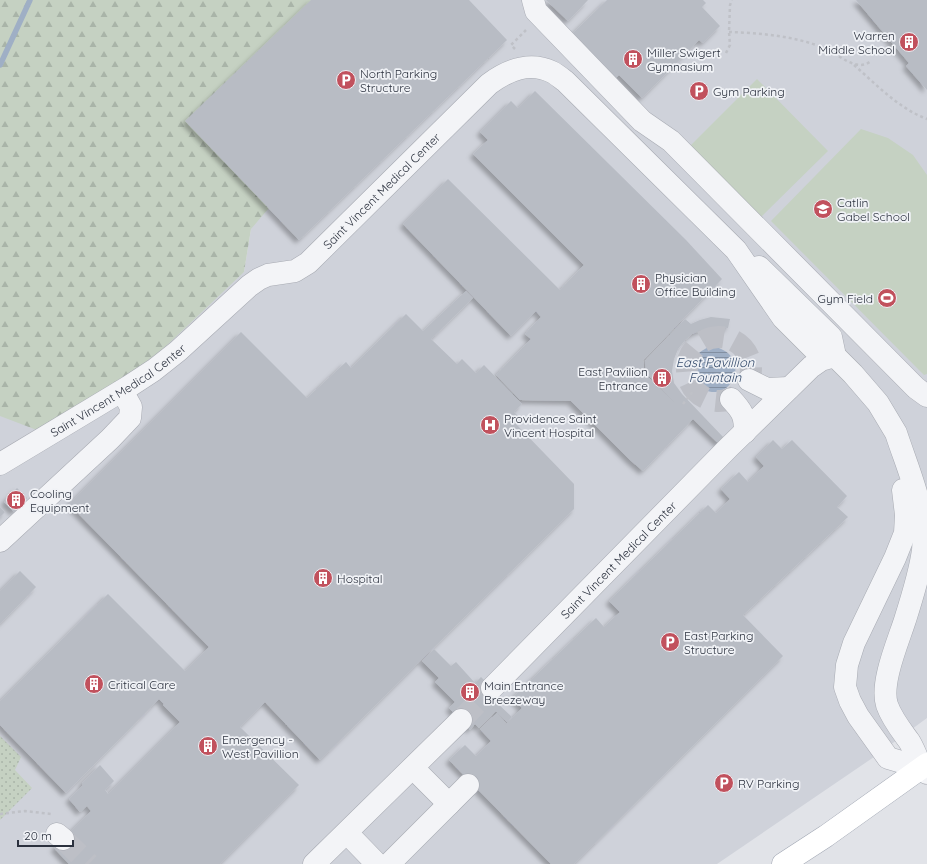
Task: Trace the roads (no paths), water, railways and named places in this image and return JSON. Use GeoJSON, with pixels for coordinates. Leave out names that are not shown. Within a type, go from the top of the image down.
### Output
{"type":"FeatureCollection","features":[{"type":"Feature","properties":{"kind":"main road"},"geometry":{"type":"LineString","coordinates":[[783,864],[925,768]]}},
{"type":"Feature","properties":{"kind":"lane"},"geometry":{"type":"LineString","coordinates":[[533,0],[536,12],[642,121],[672,141],[916,388],[927,396]]}},
{"type":"Feature","properties":{"kind":"lane","name":"Saint Vincent Medical Center"},"geometry":{"type":"LineString","coordinates":[[0,464],[122,391],[154,370],[178,351],[249,286],[259,279],[268,275],[295,271],[308,263],[489,84],[501,75],[516,68],[525,67],[539,68],[552,72],[565,81],[736,250],[756,264],[831,337],[834,356],[821,360],[811,367],[789,388],[492,688]]}},
{"type":"Feature","properties":{"kind":"lane"},"geometry":{"type":"LineString","coordinates":[[834,356],[853,374],[878,403],[896,433],[903,463],[906,515],[905,533],[895,558],[854,643],[847,665],[845,687],[858,716],[888,758],[925,768]]}},
{"type":"Feature","properties":{"kind":"lane"},"geometry":{"type":"LineString","coordinates":[[749,380],[767,389],[789,388]]}},
{"type":"Feature","properties":{"kind":"lane"},"geometry":{"type":"LineString","coordinates":[[0,541],[110,439],[130,418],[131,407],[122,391]]}},
{"type":"Feature","properties":{"kind":"lane"},"geometry":{"type":"LineString","coordinates":[[731,399],[742,411],[745,420],[745,432]]}},
{"type":"Feature","properties":{"kind":"lane"},"geometry":{"type":"LineString","coordinates":[[903,463],[918,498],[923,530],[923,550],[917,578],[892,659],[885,690],[887,704],[892,717],[925,768]]}},
{"type":"Feature","properties":{"kind":"lane"},"geometry":{"type":"LineString","coordinates":[[314,864],[461,720]]}},
{"type":"Feature","properties":{"kind":"lane"},"geometry":{"type":"LineString","coordinates":[[413,768],[449,804]]}},
{"type":"Feature","properties":{"kind":"lane"},"geometry":{"type":"LineString","coordinates":[[389,864],[468,784]]}},
{"type":"Feature","properties":{"kind":"lane"},"geometry":{"type":"LineString","coordinates":[[347,833],[377,864]]}},
{"type":"Feature","properties":{"kind":"water","name":"East Pavillion Fountain"},"geometry":{"type":"Polygon","coordinates":[[[710,346],[722,349],[735,363],[733,380],[721,391],[707,391],[699,385],[694,377],[694,367],[699,353],[710,346]]]}},
{"type":"Feature","properties":{"kind":"waterway"},"geometry":{"type":"LineString","coordinates":[[0,65],[30,0]]}},
{"type":"Feature","properties":{"kind":"tunnel"},"geometry":{"type":"LineString","coordinates":[[719,337],[731,339],[742,346],[749,357],[751,369],[749,381],[742,392],[731,399],[719,401],[707,399],[696,392],[689,381],[687,369],[689,357],[696,346],[707,339],[719,337]]}},
{"type":"Feature","properties":{"kind":"tunnel"},"geometry":{"type":"LineString","coordinates":[[461,720],[492,688]]}},
{"type":"Feature","properties":{"kind":"tunnel"},"geometry":{"type":"LineString","coordinates":[[63,839],[89,864]]}},
{"type":"Feature","properties":{"kind":"place","name":"Warren Middle School"},"geometry":{"type":"Point","coordinates":[909,42]}},
{"type":"Feature","properties":{"kind":"place","name":"Miller Swigert Gymnasium"},"geometry":{"type":"Point","coordinates":[633,59]}},
{"type":"Feature","properties":{"kind":"place","name":"North Parking Structure"},"geometry":{"type":"Point","coordinates":[346,80]}},
{"type":"Feature","properties":{"kind":"place","name":"Gym Parking"},"geometry":{"type":"Point","coordinates":[699,91]}},
{"type":"Feature","properties":{"kind":"place","name":"Catlin Gabel School"},"geometry":{"type":"Point","coordinates":[823,209]}},
{"type":"Feature","properties":{"kind":"place","name":"Physician Office Building"},"geometry":{"type":"Point","coordinates":[641,284]}},
{"type":"Feature","properties":{"kind":"place","name":"Gym Field"},"geometry":{"type":"Point","coordinates":[887,298]}},
{"type":"Feature","properties":{"kind":"place","name":"East Pavilion Entrance"},"geometry":{"type":"Point","coordinates":[662,378]}},
{"type":"Feature","properties":{"kind":"place","name":"Providence Saint Vincent Hospital"},"geometry":{"type":"Point","coordinates":[490,425]}},
{"type":"Feature","properties":{"kind":"place","name":"Cooling Equipment"},"geometry":{"type":"Point","coordinates":[16,500]}},
{"type":"Feature","properties":{"kind":"place","name":"Hospital"},"geometry":{"type":"Point","coordinates":[323,578]}},
{"type":"Feature","properties":{"kind":"place","name":"East Parking Structure"},"geometry":{"type":"Point","coordinates":[670,642]}},
{"type":"Feature","properties":{"kind":"place","name":"Critical Care"},"geometry":{"type":"Point","coordinates":[94,684]}},
{"type":"Feature","properties":{"kind":"place","name":"Main Entrance Breezeway"},"geometry":{"type":"Point","coordinates":[470,692]}},
{"type":"Feature","properties":{"kind":"place","name":"Emergency - West Pavillion"},"geometry":{"type":"Point","coordinates":[208,746]}},
{"type":"Feature","properties":{"kind":"place","name":"RV Parking"},"geometry":{"type":"Point","coordinates":[724,783]}}]}
